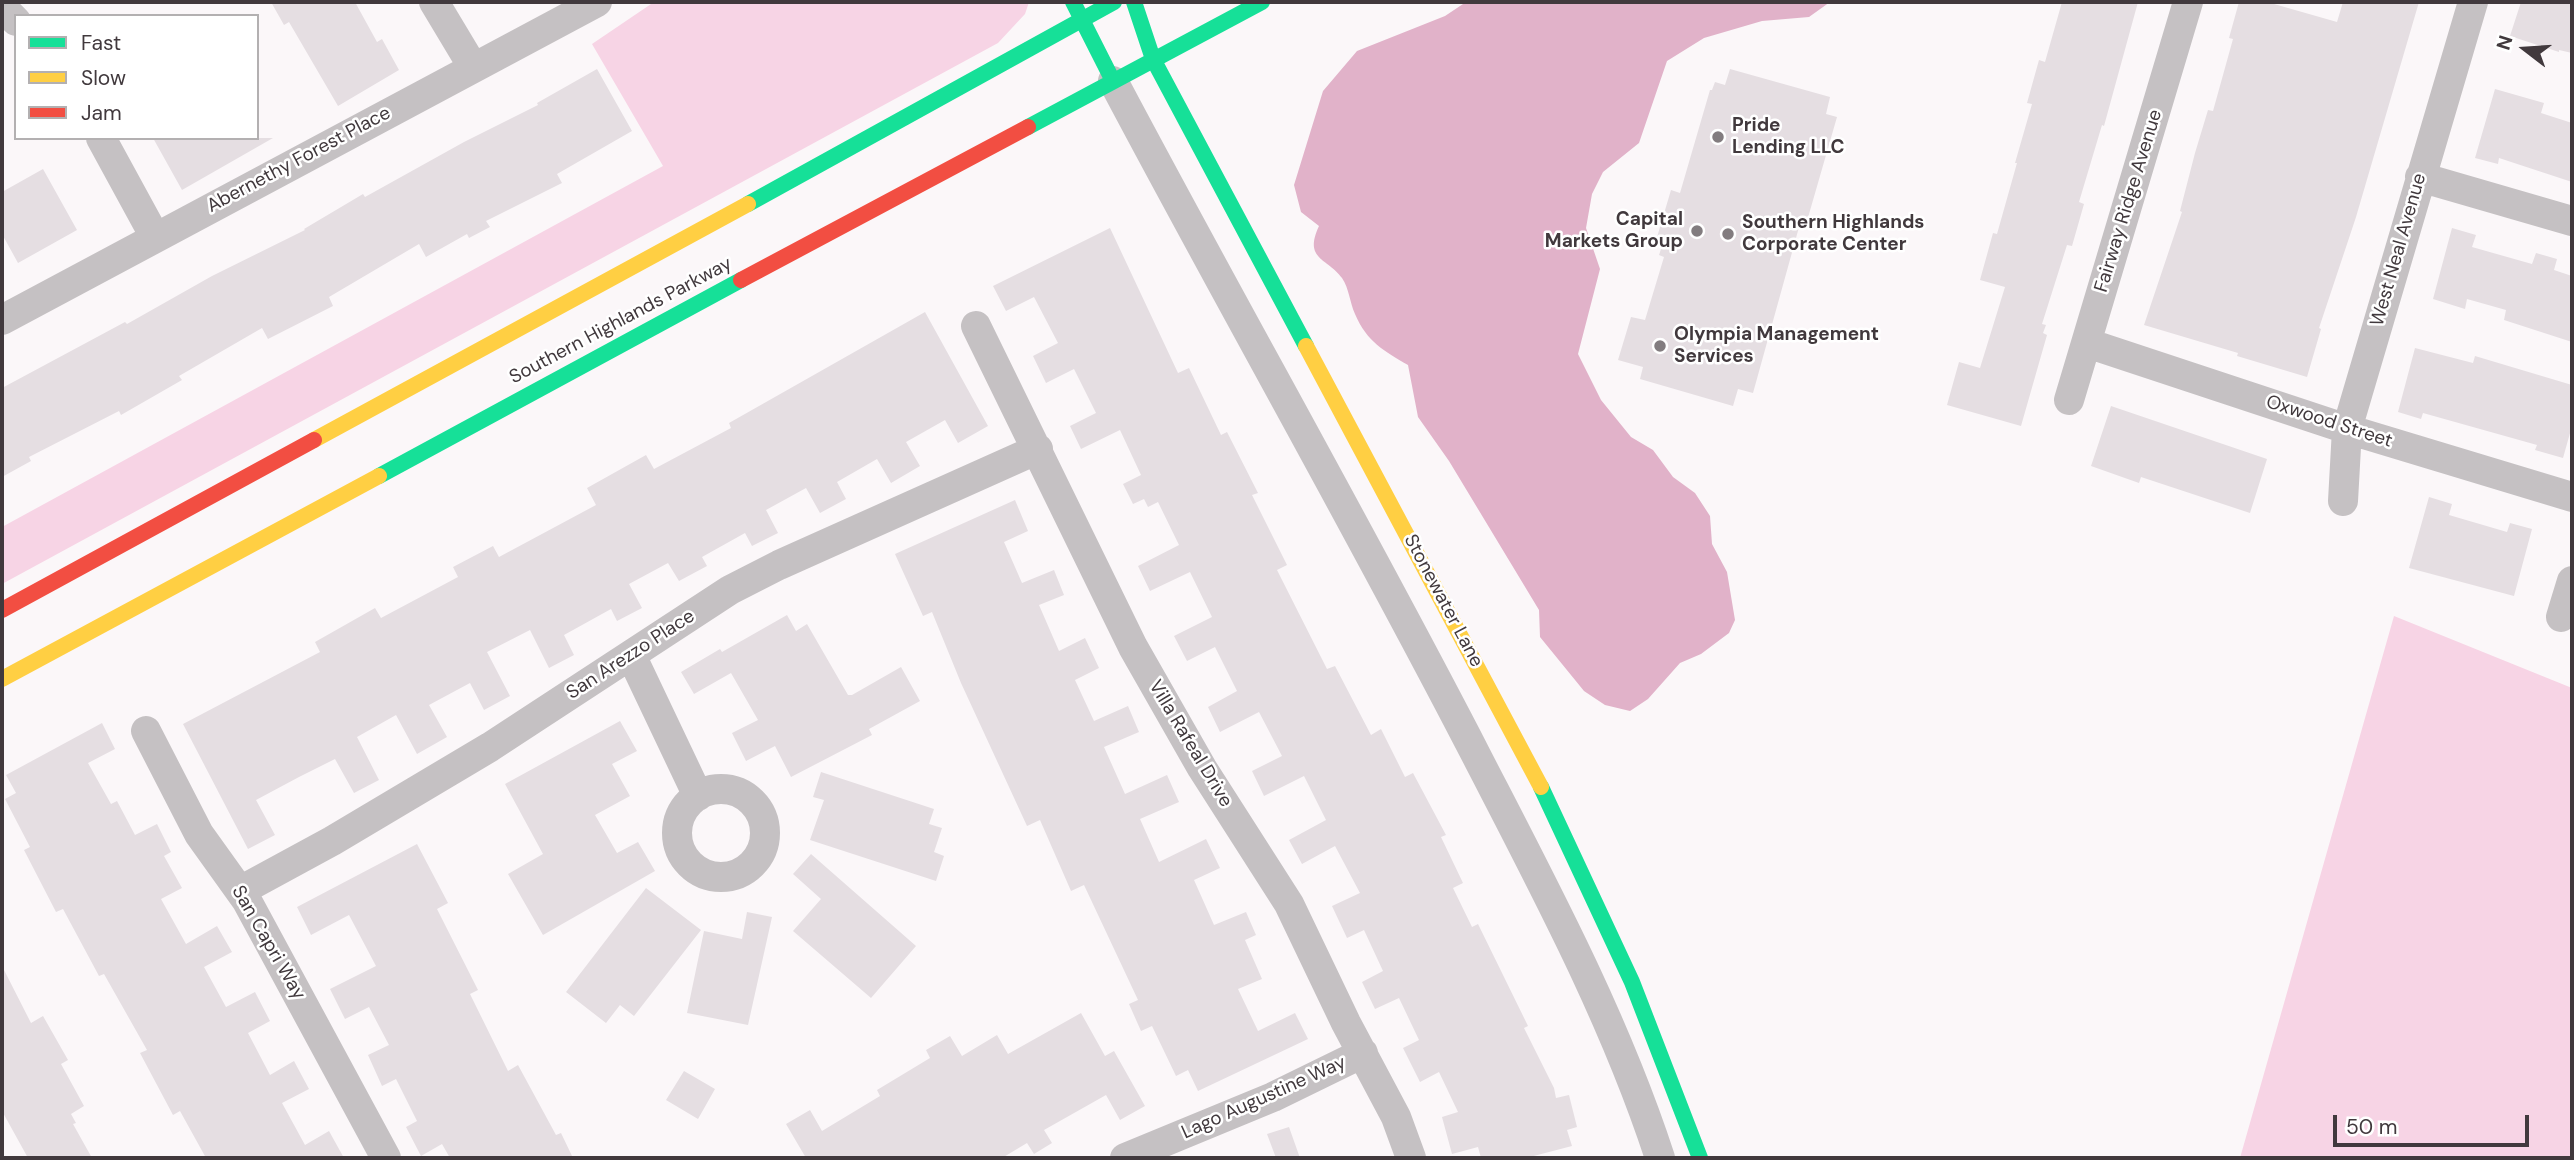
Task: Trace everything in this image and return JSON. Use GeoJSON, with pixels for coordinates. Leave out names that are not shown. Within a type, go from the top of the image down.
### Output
{"type":"FeatureCollection","features":[{"type":"Feature","properties":{"kind":"main road"},"geometry":{"type":"LineString","coordinates":[[1073,2],[1113,81]]}},
{"type":"Feature","properties":{"kind":"main road","name":"Southern Highlands Parkway"},"geometry":{"type":"LineString","coordinates":[[2,610],[898,123],[1114,2]]}},
{"type":"Feature","properties":{"kind":"main road","name":"Stonewater Lane"},"geometry":{"type":"LineString","coordinates":[[1134,2],[1153,59],[1556,815],[1637,995],[1700,1158]]}},
{"type":"Feature","properties":{"kind":"main road","name":"Southern Highlands Parkway"},"geometry":{"type":"LineString","coordinates":[[2,679],[1262,2]]}},
{"type":"Feature","properties":{"kind":"street"},"geometry":{"type":"LineString","coordinates":[[434,2],[473,67]]}},
{"type":"Feature","properties":{"kind":"street","name":"Abernethy Forest Place"},"geometry":{"type":"LineString","coordinates":[[2,320],[597,2]]}},
{"type":"Feature","properties":{"kind":"street","name":"Fairway Ridge Avenue"},"geometry":{"type":"LineString","coordinates":[[2069,400],[2188,2]]}},
{"type":"Feature","properties":{"kind":"street","name":"West Neal Avenue"},"geometry":{"type":"LineString","coordinates":[[2343,501],[2347,429],[2473,2]]}},
{"type":"Feature","properties":{"kind":"street"},"geometry":{"type":"LineString","coordinates":[[1113,81],[1407,622],[1542,882],[1577,952],[1618,1045],[1660,1158]]}},
{"type":"Feature","properties":{"kind":"street"},"geometry":{"type":"LineString","coordinates":[[102,140],[155,237]]}},
{"type":"Feature","properties":{"kind":"street"},"geometry":{"type":"LineString","coordinates":[[2420,177],[2572,221]]}},
{"type":"Feature","properties":{"kind":"street","name":"Villa Rafeal Drive"},"geometry":{"type":"LineString","coordinates":[[976,327],[1133,647],[1202,768],[1289,904],[1395,1117],[1411,1158]]}},
{"type":"Feature","properties":{"kind":"street","name":"Oxwood Street"},"geometry":{"type":"LineString","coordinates":[[2087,343],[2347,429],[2572,497]]}},
{"type":"Feature","properties":{"kind":"street","name":"San Arezzo Place"},"geometry":{"type":"LineString","coordinates":[[240,891],[332,841],[491,747],[730,590],[779,565],[1038,449]]}},
{"type":"Feature","properties":{"kind":"street"},"geometry":{"type":"LineString","coordinates":[[2561,617],[2572,581]]}},
{"type":"Feature","properties":{"kind":"street"},"geometry":{"type":"LineString","coordinates":[[631,655],[698,796]]}},
{"type":"Feature","properties":{"kind":"street","name":"San Capri Way"},"geometry":{"type":"LineString","coordinates":[[146,730],[199,834],[240,891],[266,935],[386,1158]]}},
{"type":"Feature","properties":{"kind":"street","name":"Lago Augustine Way"},"geometry":{"type":"LineString","coordinates":[[1125,1158],[1273,1097],[1363,1053]]}},
{"type":"Feature","properties":{"kind":"shaded area"},"geometry":{"type":"Polygon","coordinates":[[[654,2],[1029,2],[1025,14],[998,43],[2,584],[2,527],[663,166],[592,44],[654,2]]]}},
{"type":"Feature","properties":{"kind":"shaded area"},"geometry":{"type":"Polygon","coordinates":[[[1466,2],[1830,2],[1809,17],[1762,21],[1704,38],[1667,61],[1639,143],[1603,172],[1592,194],[1586,228],[1600,269],[1578,354],[1601,400],[1631,437],[1653,450],[1673,477],[1695,493],[1710,516],[1712,544],[1727,572],[1735,620],[1729,633],[1701,654],[1680,663],[1648,699],[1630,711],[1605,705],[1584,691],[1540,637],[1539,610],[1449,461],[1418,417],[1408,365],[1377,345],[1365,332],[1353,310],[1342,278],[1316,252],[1315,237],[1319,226],[1301,212],[1294,185],[1323,91],[1357,51],[1445,16],[1466,2]]]}},
{"type":"Feature","properties":{"kind":"shaded area"},"geometry":{"type":"Polygon","coordinates":[[[2394,616],[2572,688],[2572,1158],[2240,1158],[2394,616]]]}},
{"type":"Feature","properties":{"kind":"building"},"geometry":{"type":"Polygon","coordinates":[[[271,2],[355,2],[377,42],[382,39],[399,70],[338,106],[289,22],[284,25],[271,2]]]}},
{"type":"Feature","properties":{"kind":"building"},"geometry":{"type":"Polygon","coordinates":[[[2062,2],[2138,2],[2104,126],[2102,125],[2079,202],[2084,204],[2072,246],[2067,245],[2042,324],[2046,325],[2043,333],[2047,335],[2021,426],[1947,405],[1959,362],[1980,368],[2005,287],[1980,280],[1993,233],[1997,234],[2017,163],[2032,104],[2027,103],[2039,60],[2045,62],[2062,2]]]}},
{"type":"Feature","properties":{"kind":"building"},"geometry":{"type":"Polygon","coordinates":[[[2239,2],[2267,2],[2337,22],[2343,2],[2419,2],[2356,217],[2319,328],[2321,329],[2307,377],[2144,325],[2182,212],[2180,211],[2208,110],[2213,111],[2233,39],[2229,38],[2239,2]]]}},
{"type":"Feature","properties":{"kind":"building"},"geometry":{"type":"Polygon","coordinates":[[[2521,2],[2572,2],[2572,53],[2559,52],[2510,36],[2521,2]]]}},
{"type":"Feature","properties":{"kind":"building"},"geometry":{"type":"Polygon","coordinates":[[[597,69],[632,131],[557,174],[562,183],[486,221],[490,227],[469,238],[467,234],[426,257],[419,244],[329,297],[333,306],[268,339],[262,328],[179,376],[182,380],[121,415],[119,411],[29,457],[31,461],[2,477],[2,388],[125,322],[127,324],[212,276],[305,230],[363,194],[365,197],[538,105],[537,103],[597,69]]]}},
{"type":"Feature","properties":{"kind":"building","name":"Southern Highlands Corporate Center"},"geometry":{"type":"Polygon","coordinates":[[[1730,69],[1830,97],[1826,114],[1837,117],[1807,221],[1801,220],[1753,393],[1738,389],[1733,406],[1640,379],[1643,367],[1618,360],[1631,317],[1645,320],[1664,257],[1659,255],[1662,246],[1655,244],[1671,190],[1680,193],[1710,90],[1715,82],[1725,85],[1730,69]]]}},
{"type":"Feature","properties":{"kind":"building"},"geometry":{"type":"Polygon","coordinates":[[[2495,89],[2544,103],[2541,113],[2572,123],[2572,182],[2499,158],[2498,164],[2475,158],[2495,89]]]}},
{"type":"Feature","properties":{"kind":"building"},"geometry":{"type":"Polygon","coordinates":[[[273,138],[182,190],[154,140],[273,138]]]}},
{"type":"Feature","properties":{"kind":"building"},"geometry":{"type":"Polygon","coordinates":[[[43,169],[77,230],[18,263],[2,234],[2,192],[43,169]]]}},
{"type":"Feature","properties":{"kind":"building"},"geometry":{"type":"Polygon","coordinates":[[[1110,228],[1178,373],[1189,368],[1221,435],[1227,432],[1258,493],[1252,495],[1287,565],[1277,570],[1327,669],[1335,666],[1371,735],[1381,729],[1405,777],[1413,773],[1446,835],[1441,837],[1463,883],[1453,888],[1472,927],[1478,924],[1528,1026],[1524,1028],[1554,1088],[1556,1098],[1569,1095],[1577,1127],[1567,1130],[1572,1146],[1526,1158],[1481,1158],[1478,1147],[1452,1154],[1442,1117],[1458,1112],[1439,1072],[1420,1082],[1403,1048],[1419,1040],[1399,998],[1375,1009],[1362,982],[1383,971],[1364,930],[1347,938],[1332,906],[1360,893],[1335,846],[1302,864],[1289,840],[1326,820],[1304,776],[1264,796],[1252,771],[1282,756],[1259,712],[1220,732],[1208,707],[1237,691],[1215,647],[1187,661],[1174,636],[1212,617],[1190,572],[1150,591],[1138,566],[1179,545],[1158,502],[1148,507],[1144,499],[1133,504],[1123,484],[1141,475],[1120,430],[1081,449],[1070,426],[1096,413],[1074,369],[1046,383],[1033,356],[1058,343],[1034,297],[1006,311],[993,286],[1110,228]]]}},
{"type":"Feature","properties":{"kind":"building"},"geometry":{"type":"Polygon","coordinates":[[[2452,228],[2476,235],[2472,247],[2532,264],[2536,253],[2557,259],[2554,270],[2572,276],[2572,342],[2504,320],[2506,310],[2467,299],[2465,309],[2433,299],[2452,228]]]}},
{"type":"Feature","properties":{"kind":"building"},"geometry":{"type":"Polygon","coordinates":[[[925,312],[988,426],[958,443],[945,420],[906,442],[920,466],[891,483],[877,459],[837,482],[846,499],[820,513],[806,488],[766,510],[778,533],[752,546],[745,533],[702,557],[707,566],[679,581],[668,563],[629,584],[642,608],[617,621],[611,609],[564,635],[574,655],[549,668],[530,630],[487,652],[510,696],[484,710],[470,683],[429,705],[447,737],[417,754],[396,715],[357,737],[379,780],[354,793],[335,759],[299,777],[256,800],[275,835],[248,849],[183,724],[320,652],[315,642],[375,608],[381,618],[458,577],[453,567],[493,546],[499,557],[596,505],[587,488],[646,455],[654,469],[731,428],[729,423],[925,312]]]}},
{"type":"Feature","properties":{"kind":"building"},"geometry":{"type":"Polygon","coordinates":[[[2415,348],[2473,363],[2475,356],[2572,385],[2572,426],[2563,458],[2535,450],[2537,445],[2423,413],[2421,419],[2398,412],[2415,348]]]}},
{"type":"Feature","properties":{"kind":"building"},"geometry":{"type":"Polygon","coordinates":[[[2111,406],[2267,459],[2250,513],[2141,477],[2139,483],[2091,466],[2111,406]]]}},
{"type":"Feature","properties":{"kind":"building"},"geometry":{"type":"Polygon","coordinates":[[[2429,497],[2452,504],[2449,515],[2507,532],[2510,523],[2532,529],[2514,596],[2409,568],[2429,497]]]}},
{"type":"Feature","properties":{"kind":"building"},"geometry":{"type":"Polygon","coordinates":[[[1015,500],[1028,531],[1004,542],[1022,583],[1054,570],[1064,595],[1039,605],[1059,651],[1085,638],[1099,668],[1075,680],[1094,721],[1128,706],[1139,732],[1104,747],[1125,794],[1167,775],[1179,802],[1140,819],[1159,862],[1206,839],[1220,868],[1194,880],[1214,925],[1246,912],[1256,935],[1245,940],[1262,979],[1238,989],[1258,1031],[1295,1013],[1308,1039],[1198,1091],[1188,1070],[1176,1076],[1152,1026],[1141,1031],[1129,1004],[1138,1000],[1084,885],[1071,891],[1040,820],[1027,826],[961,683],[932,612],[923,616],[895,554],[1015,500]]]}},
{"type":"Feature","properties":{"kind":"building"},"geometry":{"type":"Polygon","coordinates":[[[787,615],[796,631],[807,624],[848,695],[901,667],[920,701],[869,729],[872,735],[791,777],[775,746],[746,761],[732,733],[758,720],[731,673],[694,694],[681,672],[787,615]]]}},
{"type":"Feature","properties":{"kind":"building"},"geometry":{"type":"Polygon","coordinates":[[[620,721],[637,751],[612,764],[630,796],[595,815],[617,853],[638,842],[655,871],[543,935],[508,874],[543,854],[505,784],[620,721]]]}},
{"type":"Feature","properties":{"kind":"building"},"geometry":{"type":"Polygon","coordinates":[[[102,723],[115,749],[88,763],[111,804],[117,801],[135,835],[157,824],[171,852],[164,856],[182,888],[161,899],[186,944],[217,926],[232,952],[204,967],[226,1007],[255,992],[270,1021],[248,1033],[270,1075],[294,1061],[309,1089],[282,1103],[305,1145],[329,1131],[344,1158],[206,1158],[180,1111],[173,1115],[140,1053],[147,1050],[104,974],[99,976],[63,909],[56,912],[24,850],[30,847],[5,799],[16,793],[6,775],[102,723]]]}},
{"type":"Feature","properties":{"kind":"building"},"geometry":{"type":"Polygon","coordinates":[[[821,772],[934,809],[929,824],[942,828],[934,852],[944,856],[936,881],[810,840],[824,800],[813,797],[821,772]]]}},
{"type":"Feature","properties":{"kind":"building"},"geometry":{"type":"Polygon","coordinates":[[[417,844],[448,903],[437,909],[478,990],[470,994],[508,1071],[518,1065],[556,1135],[561,1133],[573,1158],[450,1158],[442,1144],[421,1156],[406,1127],[417,1121],[396,1079],[382,1086],[368,1055],[389,1045],[369,1007],[345,1019],[330,989],[376,966],[349,915],[311,935],[297,907],[417,844]]]}},
{"type":"Feature","properties":{"kind":"building"},"geometry":{"type":"Polygon","coordinates":[[[811,854],[916,946],[871,998],[793,931],[821,899],[793,874],[811,854]]]}},
{"type":"Feature","properties":{"kind":"building"},"geometry":{"type":"Polygon","coordinates":[[[646,888],[701,930],[634,1016],[620,1005],[606,1023],[566,992],[646,888]]]}},
{"type":"Feature","properties":{"kind":"building"},"geometry":{"type":"Polygon","coordinates":[[[747,912],[772,917],[748,1025],[687,1013],[704,931],[742,939],[747,912]]]}},
{"type":"Feature","properties":{"kind":"building"},"geometry":{"type":"Polygon","coordinates":[[[2,966],[31,1023],[43,1016],[68,1060],[61,1064],[84,1106],[71,1114],[76,1123],[73,1124],[92,1158],[28,1158],[2,1111],[2,966]]]}},
{"type":"Feature","properties":{"kind":"building"},"geometry":{"type":"Polygon","coordinates":[[[1081,1013],[1105,1056],[1114,1051],[1145,1106],[1120,1120],[1106,1095],[1044,1130],[1052,1143],[1034,1154],[1027,1143],[1002,1158],[806,1158],[786,1124],[810,1110],[822,1131],[880,1096],[877,1090],[930,1058],[926,1050],[950,1036],[962,1056],[997,1035],[1008,1054],[1081,1013]]]}},
{"type":"Feature","properties":{"kind":"building"},"geometry":{"type":"Polygon","coordinates":[[[684,1071],[715,1089],[698,1119],[666,1100],[684,1071]]]}},
{"type":"Feature","properties":{"kind":"building"},"geometry":{"type":"Polygon","coordinates":[[[1289,1127],[1300,1158],[1276,1158],[1267,1134],[1289,1127]]]}},
{"type":"Feature","properties":{"kind":"traffic: fast"},"geometry":{"type":"LineString","coordinates":[[1073,2],[1113,81]]}},
{"type":"Feature","properties":{"kind":"traffic: fast"},"geometry":{"type":"LineString","coordinates":[[748,204],[1114,2]]}},
{"type":"Feature","properties":{"kind":"traffic: fast"},"geometry":{"type":"LineString","coordinates":[[1134,2],[1153,59],[1306,346]]}},
{"type":"Feature","properties":{"kind":"traffic: fast"},"geometry":{"type":"LineString","coordinates":[[1028,127],[1262,2]]}},
{"type":"Feature","properties":{"kind":"traffic: fast"},"geometry":{"type":"LineString","coordinates":[[379,476],[741,280]]}},
{"type":"Feature","properties":{"kind":"traffic: fast"},"geometry":{"type":"LineString","coordinates":[[1541,787],[1632,982],[1700,1158]]}},
{"type":"Feature","properties":{"kind":"traffic: slow"},"geometry":{"type":"LineString","coordinates":[[314,440],[748,204]]}},
{"type":"Feature","properties":{"kind":"traffic: slow"},"geometry":{"type":"LineString","coordinates":[[1306,346],[1541,787]]}},
{"type":"Feature","properties":{"kind":"traffic: slow"},"geometry":{"type":"LineString","coordinates":[[2,679],[379,476]]}},
{"type":"Feature","properties":{"kind":"traffic: jam"},"geometry":{"type":"LineString","coordinates":[[741,280],[1028,127]]}},
{"type":"Feature","properties":{"kind":"traffic: jam"},"geometry":{"type":"LineString","coordinates":[[2,610],[314,440]]}},
{"type":"Feature","properties":{"kind":"place","name":"Pride Lending LLC"},"geometry":{"type":"Point","coordinates":[1718,137]}},
{"type":"Feature","properties":{"kind":"place","name":"Capital Markets Group"},"geometry":{"type":"Point","coordinates":[1697,231]}},
{"type":"Feature","properties":{"kind":"place","name":"Southern Highlands Corporate Center"},"geometry":{"type":"Point","coordinates":[1728,234]}},
{"type":"Feature","properties":{"kind":"place","name":"Olympia Management Services"},"geometry":{"type":"Point","coordinates":[1660,346]}}]}
